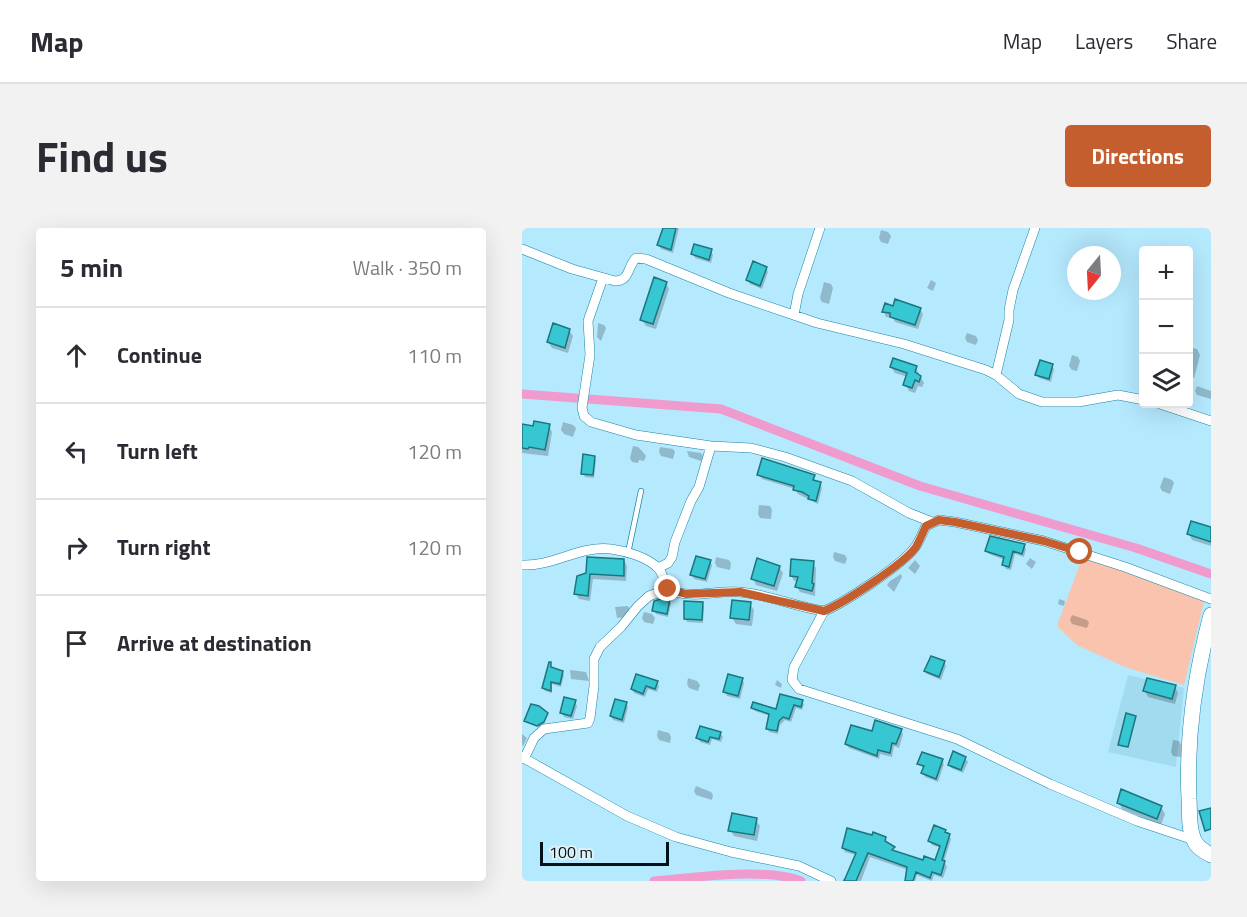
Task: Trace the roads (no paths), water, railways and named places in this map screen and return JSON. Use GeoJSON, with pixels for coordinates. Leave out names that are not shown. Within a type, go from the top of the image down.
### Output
{"type":"FeatureCollection","features":[{"type":"Feature","properties":{"kind":"main road"},"geometry":{"type":"LineString","coordinates":[[1211,615],[1192,704],[1187,765],[1191,828],[1194,840],[1200,849],[1211,855]]}},
{"type":"Feature","properties":{"kind":"street"},"geometry":{"type":"LineString","coordinates":[[794,315],[798,294],[820,228]]}},
{"type":"Feature","properties":{"kind":"street"},"geometry":{"type":"LineString","coordinates":[[996,375],[1009,320],[1013,290],[1035,228]]}},
{"type":"Feature","properties":{"kind":"street"},"geometry":{"type":"LineString","coordinates":[[522,249],[572,269],[621,281],[626,278],[632,262],[640,258],[794,315],[848,332],[904,344],[986,370],[996,375],[1019,394],[1042,402],[1078,402],[1118,395],[1139,399]]}},
{"type":"Feature","properties":{"kind":"street"},"geometry":{"type":"LineString","coordinates":[[603,278],[588,321],[590,355],[582,408],[584,416],[591,422],[636,435],[711,446],[751,448],[815,467],[852,482],[909,513],[932,522],[955,522],[1044,541],[1211,599]]}},
{"type":"Feature","properties":{"kind":"street"},"geometry":{"type":"LineString","coordinates":[[1172,408],[1211,421]]}},
{"type":"Feature","properties":{"kind":"street"},"geometry":{"type":"LineString","coordinates":[[658,568],[668,563],[672,557],[675,542],[699,487],[711,446]]}},
{"type":"Feature","properties":{"kind":"street"},"geometry":{"type":"LineString","coordinates":[[932,522],[926,526],[917,545],[897,564],[851,596],[824,611],[794,667],[792,680],[799,690],[957,740],[1137,821],[1194,840]]}},
{"type":"Feature","properties":{"kind":"street"},"geometry":{"type":"LineString","coordinates":[[522,565],[558,560],[593,549],[610,549],[649,561],[658,568],[662,574],[663,583],[668,589],[686,594],[740,592],[824,611]]}},
{"type":"Feature","properties":{"kind":"street"},"geometry":{"type":"LineString","coordinates":[[668,589],[649,596],[600,647],[594,659],[594,686],[588,723],[544,729],[534,738],[523,758],[627,816],[676,837],[731,852],[799,866],[831,881]]}},
{"type":"Feature","properties":{"kind":"lane"},"geometry":{"type":"LineString","coordinates":[[628,553],[641,491]]}},
{"type":"Feature","properties":{"kind":"waterway"},"geometry":{"type":"LineString","coordinates":[[522,394],[721,409],[920,486],[1136,548],[1211,574]]}},
{"type":"Feature","properties":{"kind":"waterway"},"geometry":{"type":"LineString","coordinates":[[654,881],[749,874],[786,877],[801,881]]}}]}
